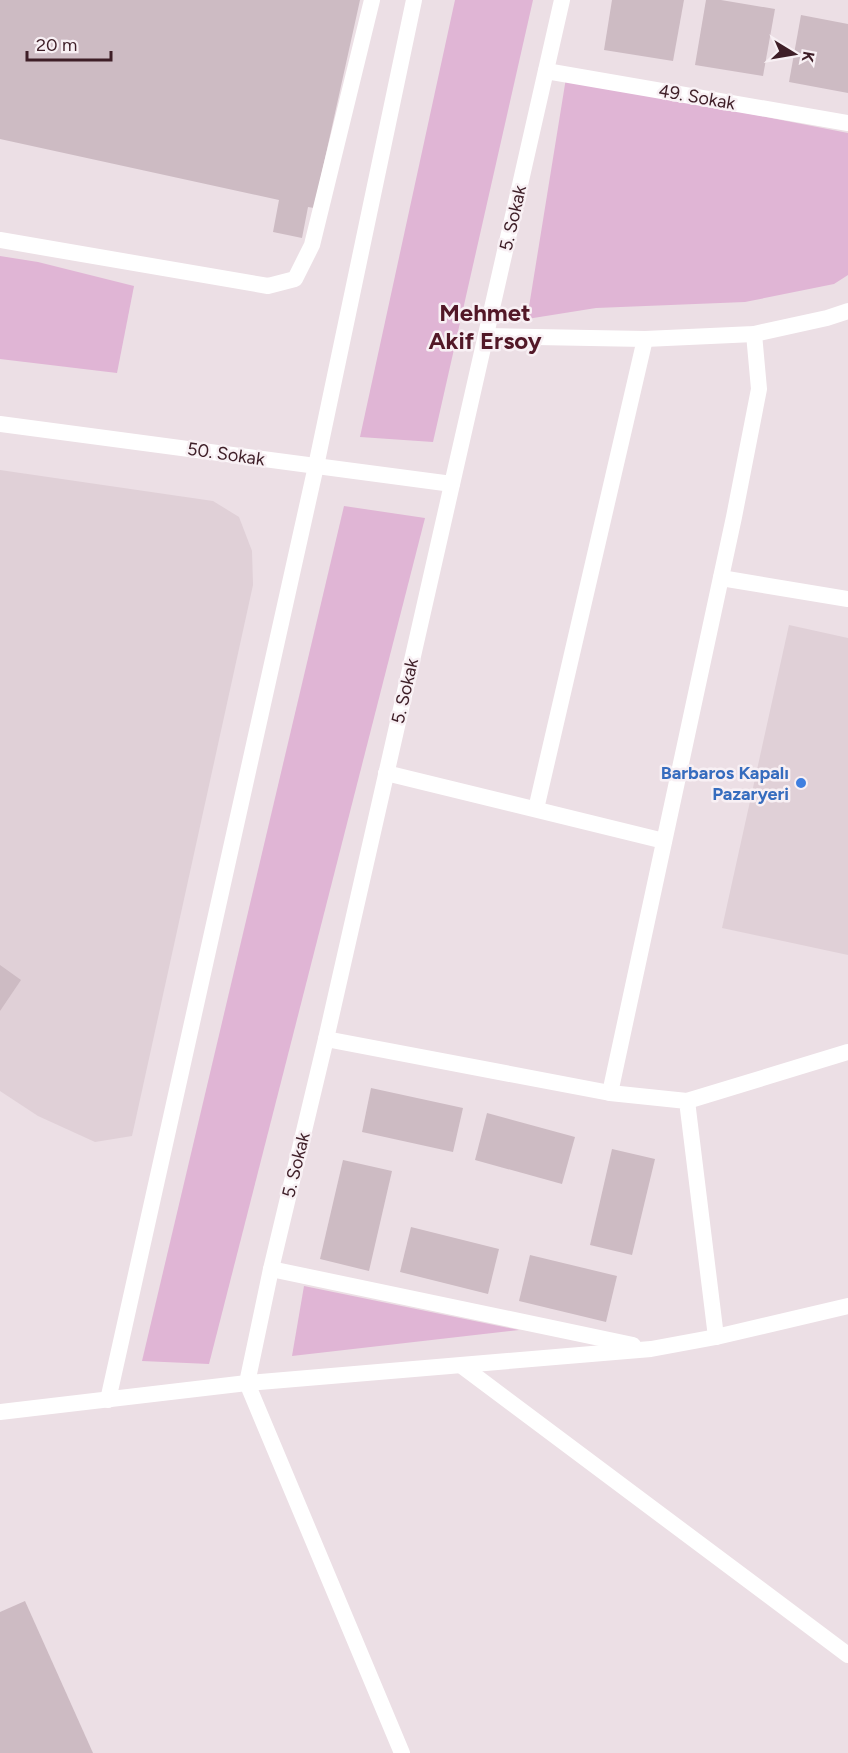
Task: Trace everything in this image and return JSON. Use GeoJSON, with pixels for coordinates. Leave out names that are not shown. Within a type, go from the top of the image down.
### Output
{"type":"FeatureCollection","features":[{"type":"Feature","properties":{"kind":"street"},"geometry":{"type":"LineString","coordinates":[[0,240],[268,286],[295,279],[312,245],[372,0]]}},
{"type":"Feature","properties":{"kind":"street"},"geometry":{"type":"LineString","coordinates":[[108,1400],[316,466],[414,0]]}},
{"type":"Feature","properties":{"kind":"street","name":"5. Sokak"},"geometry":{"type":"LineString","coordinates":[[247,1383],[271,1269],[326,1039],[562,0]]}},
{"type":"Feature","properties":{"kind":"street","name":"49. Sokak"},"geometry":{"type":"LineString","coordinates":[[546,71],[848,123]]}},
{"type":"Feature","properties":{"kind":"street"},"geometry":{"type":"LineString","coordinates":[[486,336],[645,339],[754,334],[827,318],[848,311]]}},
{"type":"Feature","properties":{"kind":"street"},"geometry":{"type":"LineString","coordinates":[[610,1093],[721,578],[759,388],[754,334]]}},
{"type":"Feature","properties":{"kind":"street"},"geometry":{"type":"LineString","coordinates":[[536,809],[645,339]]}},
{"type":"Feature","properties":{"kind":"street","name":"50. Sokak"},"geometry":{"type":"LineString","coordinates":[[0,424],[452,484]]}},
{"type":"Feature","properties":{"kind":"street"},"geometry":{"type":"LineString","coordinates":[[721,578],[848,599]]}},
{"type":"Feature","properties":{"kind":"street"},"geometry":{"type":"LineString","coordinates":[[386,773],[664,840]]}},
{"type":"Feature","properties":{"kind":"street"},"geometry":{"type":"LineString","coordinates":[[326,1039],[610,1093],[687,1101],[848,1052]]}},
{"type":"Feature","properties":{"kind":"street"},"geometry":{"type":"LineString","coordinates":[[687,1101],[716,1337]]}},
{"type":"Feature","properties":{"kind":"street"},"geometry":{"type":"LineString","coordinates":[[271,1269],[651,1349]]}},
{"type":"Feature","properties":{"kind":"street"},"geometry":{"type":"LineString","coordinates":[[0,1412],[247,1383],[651,1349],[716,1337],[848,1306]]}},
{"type":"Feature","properties":{"kind":"street"},"geometry":{"type":"LineString","coordinates":[[462,1365],[848,1655]]}},
{"type":"Feature","properties":{"kind":"street"},"geometry":{"type":"LineString","coordinates":[[247,1383],[402,1753]]}},
{"type":"Feature","properties":{"kind":"shaded area"},"geometry":{"type":"Polygon","coordinates":[[[455,0],[533,0],[433,442],[360,437],[455,0]]]}},
{"type":"Feature","properties":{"kind":"shaded area"},"geometry":{"type":"Polygon","coordinates":[[[566,78],[848,133],[848,275],[834,284],[745,302],[596,308],[527,319],[566,78]]]}},
{"type":"Feature","properties":{"kind":"shaded area"},"geometry":{"type":"Polygon","coordinates":[[[0,256],[38,262],[134,286],[117,373],[0,359],[0,256]]]}},
{"type":"Feature","properties":{"kind":"shaded area"},"geometry":{"type":"Polygon","coordinates":[[[0,470],[213,501],[239,517],[252,551],[253,585],[132,1136],[95,1142],[38,1116],[0,1091],[0,470]]]}},
{"type":"Feature","properties":{"kind":"shaded area"},"geometry":{"type":"Polygon","coordinates":[[[344,506],[425,518],[209,1364],[142,1361],[344,506]]]}},
{"type":"Feature","properties":{"kind":"shaded area","name":"Barbaros Kapalı Pazaryeri"},"geometry":{"type":"Polygon","coordinates":[[[789,625],[848,638],[848,955],[722,928],[789,625]]]}},
{"type":"Feature","properties":{"kind":"shaded area"},"geometry":{"type":"Polygon","coordinates":[[[304,1286],[519,1330],[292,1356],[304,1286]]]}},
{"type":"Feature","properties":{"kind":"building"},"geometry":{"type":"Polygon","coordinates":[[[0,0],[360,0],[314,208],[308,207],[302,238],[273,232],[279,200],[0,139],[0,0]]]}},
{"type":"Feature","properties":{"kind":"building"},"geometry":{"type":"Polygon","coordinates":[[[612,0],[684,0],[673,61],[604,50],[612,0]]]}},
{"type":"Feature","properties":{"kind":"building"},"geometry":{"type":"Polygon","coordinates":[[[706,0],[721,0],[775,9],[763,76],[695,65],[706,0]]]}},
{"type":"Feature","properties":{"kind":"building"},"geometry":{"type":"Polygon","coordinates":[[[801,15],[848,24],[848,93],[789,82],[801,15]]]}},
{"type":"Feature","properties":{"kind":"building"},"geometry":{"type":"Polygon","coordinates":[[[0,965],[21,980],[0,1011],[0,965]]]}},
{"type":"Feature","properties":{"kind":"building"},"geometry":{"type":"Polygon","coordinates":[[[371,1088],[463,1108],[453,1152],[362,1132],[371,1088]]]}},
{"type":"Feature","properties":{"kind":"building"},"geometry":{"type":"Polygon","coordinates":[[[487,1113],[575,1137],[562,1184],[475,1160],[487,1113]]]}},
{"type":"Feature","properties":{"kind":"building"},"geometry":{"type":"Polygon","coordinates":[[[612,1149],[655,1159],[632,1255],[590,1245],[612,1149]]]}},
{"type":"Feature","properties":{"kind":"building"},"geometry":{"type":"Polygon","coordinates":[[[343,1160],[392,1171],[369,1271],[320,1259],[343,1160]]]}},
{"type":"Feature","properties":{"kind":"building"},"geometry":{"type":"Polygon","coordinates":[[[411,1227],[499,1249],[488,1294],[400,1272],[411,1227]]]}},
{"type":"Feature","properties":{"kind":"building"},"geometry":{"type":"Polygon","coordinates":[[[530,1255],[617,1276],[606,1322],[519,1301],[530,1255]]]}},
{"type":"Feature","properties":{"kind":"building"},"geometry":{"type":"Polygon","coordinates":[[[25,1601],[93,1753],[0,1753],[0,1612],[25,1601]]]}},
{"type":"Feature","properties":{"kind":"place","name":"Barbaros Kapalı Pazaryeri"},"geometry":{"type":"Point","coordinates":[801,783]}},
{"type":"Feature","properties":{"kind":"district","name":"Mehmet Akif Ersoy"},"geometry":{"type":"Point","coordinates":[485,326]}}]}
